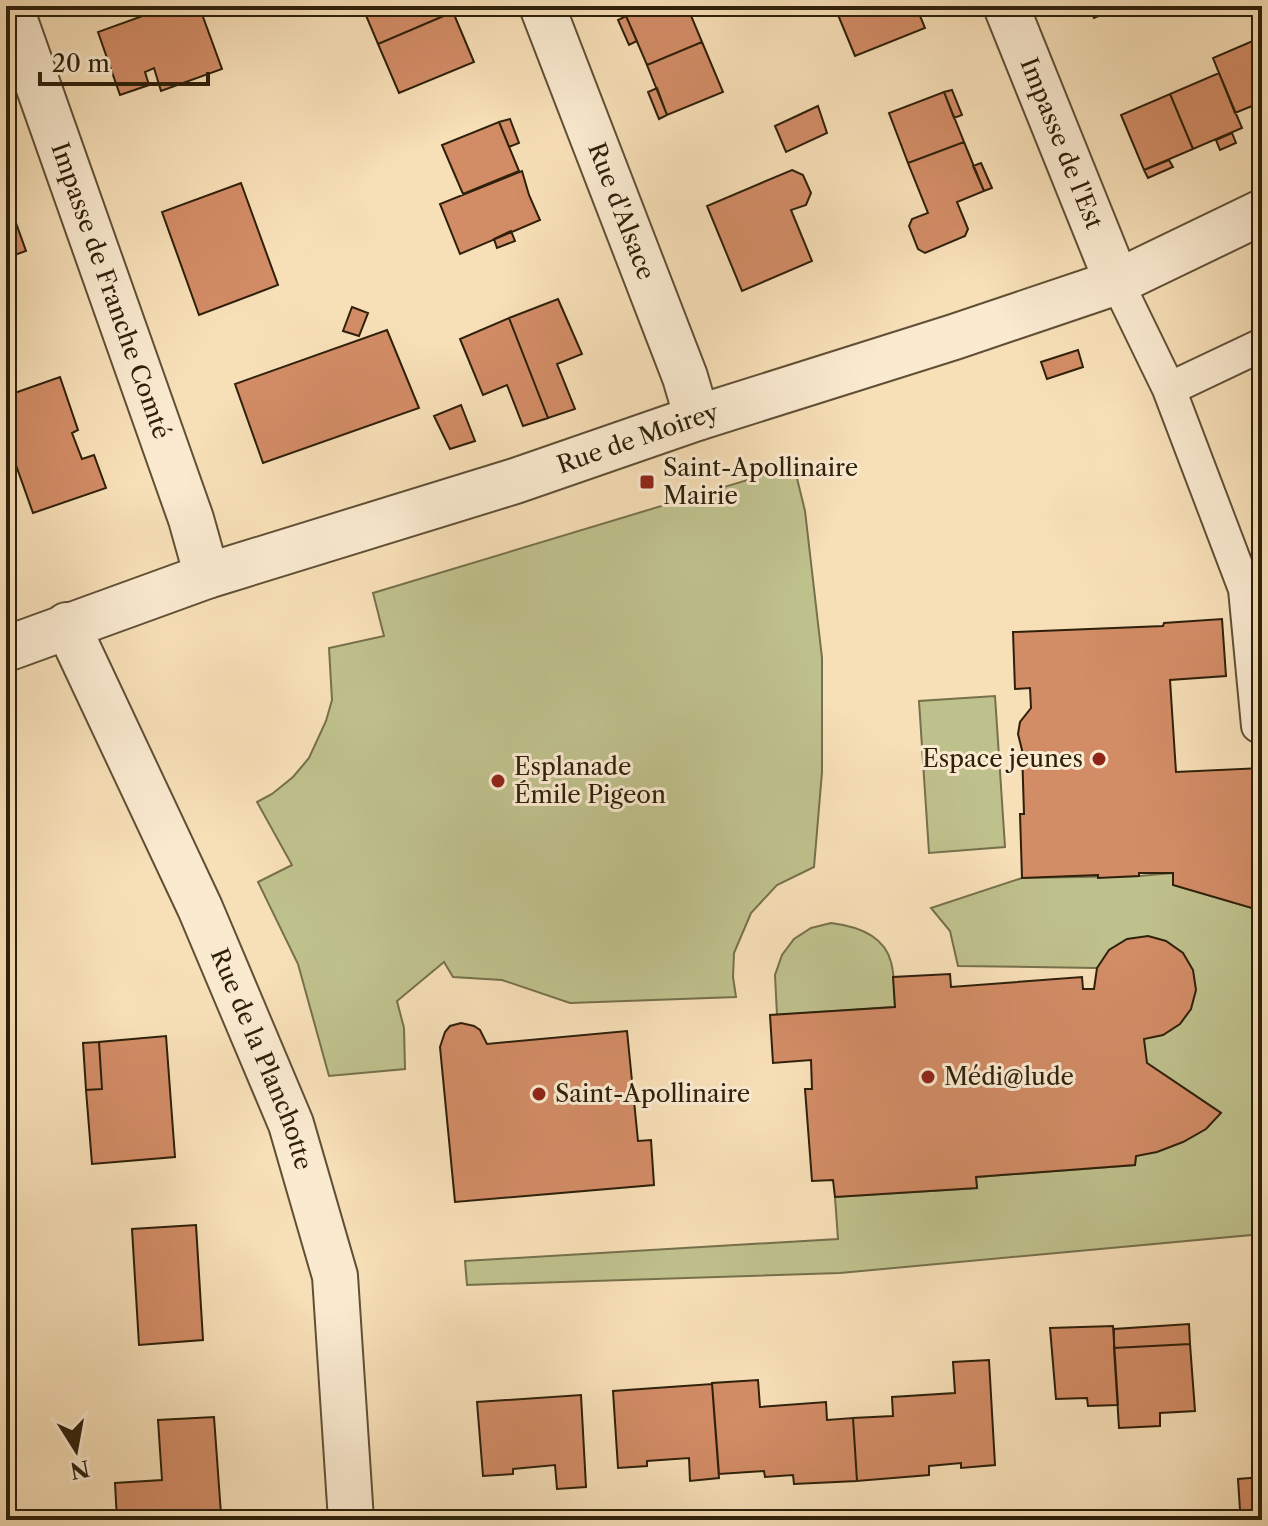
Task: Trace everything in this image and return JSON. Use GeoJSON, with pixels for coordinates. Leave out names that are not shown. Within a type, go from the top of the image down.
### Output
{"type":"FeatureCollection","features":[{"type":"Feature","properties":{"kind":"street","name":"Impasse de Franche Comté"},"geometry":{"type":"LineString","coordinates":[[10,6],[191,519],[207,576]]}},
{"type":"Feature","properties":{"kind":"street","name":"Rue d'Alsace"},"geometry":{"type":"LineString","coordinates":[[542,6],[685,377],[697,418]]}},
{"type":"Feature","properties":{"kind":"street","name":"Impasse de l'Est"},"geometry":{"type":"LineString","coordinates":[[1006,6],[1117,282]]}},
{"type":"Feature","properties":{"kind":"street","name":"Rue de Moirey"},"geometry":{"type":"LineString","coordinates":[[6,649],[207,576],[515,481],[697,418],[1117,282],[1262,212]]}},
{"type":"Feature","properties":{"kind":"street","name":"Rue de la Planchotte"},"geometry":{"type":"LineString","coordinates":[[67,625],[200,908],[291,1124],[335,1276],[351,1520]]}},
{"type":"Feature","properties":{"kind":"lane"},"geometry":{"type":"LineString","coordinates":[[1117,282],[1169,389],[1253,590],[1258,726]]}},
{"type":"Feature","properties":{"kind":"lane"},"geometry":{"type":"LineString","coordinates":[[1169,389],[1262,345]]}},
{"type":"Feature","properties":{"kind":"green space","name":"Esplanade Émile Pigeon"},"geometry":{"type":"Polygon","coordinates":[[[794,466],[805,511],[822,658],[822,772],[814,867],[777,885],[751,913],[734,953],[736,997],[570,1003],[502,980],[453,977],[444,962],[397,1001],[404,1028],[405,1069],[329,1076],[298,964],[258,882],[292,865],[257,802],[293,777],[309,758],[332,700],[329,648],[384,636],[373,593],[794,466]]]}},
{"type":"Feature","properties":{"kind":"green space"},"geometry":{"type":"Polygon","coordinates":[[[995,696],[1005,847],[929,853],[919,701],[995,696]]]}},
{"type":"Feature","properties":{"kind":"green space"},"geometry":{"type":"Polygon","coordinates":[[[1173,873],[1174,885],[1262,911],[1262,1234],[840,1273],[467,1285],[465,1261],[838,1239],[835,1197],[977,1188],[976,1177],[1135,1165],[1136,1156],[1193,1136],[1220,1112],[1147,1063],[1097,968],[958,966],[950,931],[931,908],[1022,878],[1173,873]]]}},
{"type":"Feature","properties":{"kind":"green space"},"geometry":{"type":"Polygon","coordinates":[[[831,923],[859,930],[882,945],[892,967],[895,1007],[777,1015],[775,975],[782,955],[794,939],[811,928],[831,923]]]}},
{"type":"Feature","properties":{"kind":"building"},"geometry":{"type":"Polygon","coordinates":[[[170,6],[199,6],[222,69],[161,91],[154,68],[145,72],[149,85],[120,95],[98,32],[170,6]]]}},
{"type":"Feature","properties":{"kind":"building"},"geometry":{"type":"Polygon","coordinates":[[[362,6],[450,6],[453,12],[378,44],[362,6]]]}},
{"type":"Feature","properties":{"kind":"building"},"geometry":{"type":"Polygon","coordinates":[[[649,6],[687,6],[702,42],[647,65],[626,16],[649,6]]]}},
{"type":"Feature","properties":{"kind":"building"},"geometry":{"type":"Polygon","coordinates":[[[832,6],[916,6],[925,28],[855,56],[832,6]]]}},
{"type":"Feature","properties":{"kind":"building"},"geometry":{"type":"Polygon","coordinates":[[[1089,6],[1121,6],[1094,18],[1089,6]]]}},
{"type":"Feature","properties":{"kind":"building"},"geometry":{"type":"Polygon","coordinates":[[[453,12],[474,62],[399,93],[378,44],[453,12]]]}},
{"type":"Feature","properties":{"kind":"building"},"geometry":{"type":"Polygon","coordinates":[[[626,16],[637,41],[629,45],[618,20],[626,16]]]}},
{"type":"Feature","properties":{"kind":"building"},"geometry":{"type":"Polygon","coordinates":[[[1262,37],[1262,102],[1235,113],[1213,58],[1262,37]]]}},
{"type":"Feature","properties":{"kind":"building"},"geometry":{"type":"Polygon","coordinates":[[[702,42],[723,92],[667,115],[647,65],[702,42]]]}},
{"type":"Feature","properties":{"kind":"building"},"geometry":{"type":"Polygon","coordinates":[[[1219,73],[1242,128],[1193,149],[1170,94],[1219,73]]]}},
{"type":"Feature","properties":{"kind":"building"},"geometry":{"type":"Polygon","coordinates":[[[657,88],[667,115],[659,119],[648,92],[657,88]]]}},
{"type":"Feature","properties":{"kind":"building"},"geometry":{"type":"Polygon","coordinates":[[[952,90],[962,115],[954,118],[944,92],[952,90]]]}},
{"type":"Feature","properties":{"kind":"building"},"geometry":{"type":"Polygon","coordinates":[[[944,92],[964,142],[908,163],[889,113],[944,92]]]}},
{"type":"Feature","properties":{"kind":"building"},"geometry":{"type":"Polygon","coordinates":[[[1170,94],[1193,149],[1144,170],[1121,115],[1170,94]]]}},
{"type":"Feature","properties":{"kind":"building"},"geometry":{"type":"Polygon","coordinates":[[[818,106],[827,133],[786,152],[775,126],[818,106]]]}},
{"type":"Feature","properties":{"kind":"building"},"geometry":{"type":"Polygon","coordinates":[[[510,119],[519,143],[509,147],[499,122],[510,119]]]}},
{"type":"Feature","properties":{"kind":"building"},"geometry":{"type":"Polygon","coordinates":[[[499,122],[519,171],[463,194],[442,145],[499,122]]]}},
{"type":"Feature","properties":{"kind":"building"},"geometry":{"type":"Polygon","coordinates":[[[1232,133],[1236,143],[1220,150],[1216,140],[1232,133]]]}},
{"type":"Feature","properties":{"kind":"building"},"geometry":{"type":"Polygon","coordinates":[[[964,142],[984,191],[957,202],[968,229],[965,236],[925,253],[918,249],[909,226],[912,219],[928,213],[908,163],[964,142]]]}},
{"type":"Feature","properties":{"kind":"building"},"geometry":{"type":"Polygon","coordinates":[[[1169,160],[1173,167],[1148,178],[1144,170],[1169,160]]]}},
{"type":"Feature","properties":{"kind":"building"},"geometry":{"type":"Polygon","coordinates":[[[981,163],[992,188],[984,191],[973,166],[981,163]]]}},
{"type":"Feature","properties":{"kind":"building"},"geometry":{"type":"Polygon","coordinates":[[[792,170],[803,175],[811,193],[806,205],[791,210],[812,261],[742,291],[707,206],[792,170]]]}},
{"type":"Feature","properties":{"kind":"building"},"geometry":{"type":"Polygon","coordinates":[[[522,171],[540,220],[460,254],[440,204],[522,171]]]}},
{"type":"Feature","properties":{"kind":"building"},"geometry":{"type":"Polygon","coordinates":[[[241,183],[278,285],[199,315],[162,212],[241,183]]]}},
{"type":"Feature","properties":{"kind":"building"},"geometry":{"type":"Polygon","coordinates":[[[6,195],[26,251],[6,258],[6,195]]]}},
{"type":"Feature","properties":{"kind":"building"},"geometry":{"type":"Polygon","coordinates":[[[511,231],[515,241],[497,248],[494,239],[511,231]]]}},
{"type":"Feature","properties":{"kind":"building"},"geometry":{"type":"Polygon","coordinates":[[[558,299],[582,354],[557,364],[575,409],[548,418],[509,318],[558,299]]]}},
{"type":"Feature","properties":{"kind":"building"},"geometry":{"type":"Polygon","coordinates":[[[352,307],[368,313],[359,336],[343,331],[352,307]]]}},
{"type":"Feature","properties":{"kind":"building"},"geometry":{"type":"Polygon","coordinates":[[[509,318],[548,418],[523,426],[507,385],[483,395],[460,339],[509,318]]]}},
{"type":"Feature","properties":{"kind":"building"},"geometry":{"type":"Polygon","coordinates":[[[387,330],[419,408],[263,463],[235,384],[387,330]]]}},
{"type":"Feature","properties":{"kind":"building"},"geometry":{"type":"Polygon","coordinates":[[[1078,350],[1083,367],[1047,379],[1041,362],[1078,350]]]}},
{"type":"Feature","properties":{"kind":"building"},"geometry":{"type":"Polygon","coordinates":[[[60,377],[78,430],[72,433],[82,459],[94,455],[106,488],[33,513],[6,437],[6,396],[60,377]]]}},
{"type":"Feature","properties":{"kind":"building"},"geometry":{"type":"Polygon","coordinates":[[[461,405],[475,441],[450,449],[434,416],[461,405]]]}},
{"type":"Feature","properties":{"kind":"building","name":"Espace jeunes"},"geometry":{"type":"Polygon","coordinates":[[[1222,619],[1226,676],[1170,680],[1176,772],[1262,768],[1262,911],[1173,885],[1173,873],[1098,878],[1098,875],[1022,878],[1020,814],[1024,814],[1022,750],[1018,734],[1020,722],[1031,708],[1030,688],[1015,689],[1013,632],[1163,626],[1164,623],[1222,619]]]}},
{"type":"Feature","properties":{"kind":"building"},"geometry":{"type":"Polygon","coordinates":[[[1148,936],[1166,941],[1183,953],[1193,970],[1196,990],[1191,1009],[1180,1024],[1163,1035],[1144,1039],[1147,1063],[1221,1113],[1206,1129],[1183,1142],[1136,1156],[1135,1165],[976,1177],[977,1188],[835,1197],[833,1180],[812,1181],[805,1089],[812,1089],[811,1060],[773,1063],[770,1015],[895,1007],[893,977],[950,974],[951,987],[1082,977],[1083,989],[1094,989],[1097,968],[1109,950],[1127,939],[1148,936]]]}},
{"type":"Feature","properties":{"kind":"building","name":"Saint-Apollinaire"},"geometry":{"type":"Polygon","coordinates":[[[461,1023],[480,1030],[487,1044],[627,1031],[638,1141],[651,1140],[654,1185],[455,1202],[440,1047],[450,1026],[461,1023]]]}},
{"type":"Feature","properties":{"kind":"building"},"geometry":{"type":"Polygon","coordinates":[[[166,1036],[175,1157],[92,1164],[86,1090],[102,1089],[99,1042],[166,1036]]]}},
{"type":"Feature","properties":{"kind":"building"},"geometry":{"type":"Polygon","coordinates":[[[99,1042],[102,1089],[86,1090],[83,1043],[99,1042]]]}},
{"type":"Feature","properties":{"kind":"building"},"geometry":{"type":"Polygon","coordinates":[[[196,1225],[203,1340],[139,1345],[132,1229],[196,1225]]]}},
{"type":"Feature","properties":{"kind":"building"},"geometry":{"type":"Polygon","coordinates":[[[1189,1324],[1190,1344],[1114,1348],[1114,1329],[1189,1324]]]}},
{"type":"Feature","properties":{"kind":"building"},"geometry":{"type":"Polygon","coordinates":[[[1113,1326],[1118,1405],[1088,1406],[1087,1398],[1056,1399],[1050,1328],[1113,1326]]]}},
{"type":"Feature","properties":{"kind":"building"},"geometry":{"type":"Polygon","coordinates":[[[1190,1344],[1195,1411],[1160,1413],[1160,1426],[1119,1428],[1114,1348],[1190,1344]]]}},
{"type":"Feature","properties":{"kind":"building"},"geometry":{"type":"Polygon","coordinates":[[[989,1360],[995,1465],[961,1468],[961,1463],[929,1466],[929,1475],[857,1481],[853,1418],[893,1416],[892,1397],[955,1393],[953,1362],[989,1360]]]}},
{"type":"Feature","properties":{"kind":"building"},"geometry":{"type":"Polygon","coordinates":[[[758,1380],[760,1407],[826,1402],[827,1420],[853,1418],[857,1481],[794,1484],[793,1475],[765,1477],[764,1471],[719,1474],[712,1383],[758,1380]]]}},
{"type":"Feature","properties":{"kind":"building"},"geometry":{"type":"Polygon","coordinates":[[[712,1384],[719,1478],[690,1481],[689,1458],[647,1461],[647,1466],[618,1468],[613,1391],[712,1384]]]}},
{"type":"Feature","properties":{"kind":"building"},"geometry":{"type":"Polygon","coordinates":[[[581,1395],[586,1487],[557,1489],[555,1465],[513,1469],[513,1474],[483,1476],[477,1402],[581,1395]]]}},
{"type":"Feature","properties":{"kind":"building"},"geometry":{"type":"Polygon","coordinates":[[[214,1417],[221,1514],[117,1520],[115,1483],[162,1480],[158,1420],[214,1417]]]}},
{"type":"Feature","properties":{"kind":"building"},"geometry":{"type":"Polygon","coordinates":[[[1262,1477],[1262,1520],[1231,1520],[1230,1511],[1240,1510],[1238,1479],[1262,1477]]]}},
{"type":"Feature","properties":{"kind":"place","name":"Saint-Apollinaire Mairie"},"geometry":{"type":"Point","coordinates":[647,482]}},
{"type":"Feature","properties":{"kind":"place","name":"Espace jeunes"},"geometry":{"type":"Point","coordinates":[1099,759]}},
{"type":"Feature","properties":{"kind":"place","name":"Esplanade Émile Pigeon"},"geometry":{"type":"Point","coordinates":[498,781]}},
{"type":"Feature","properties":{"kind":"place","name":"Médi@lude"},"geometry":{"type":"Point","coordinates":[928,1077]}},
{"type":"Feature","properties":{"kind":"place","name":"Saint-Apollinaire"},"geometry":{"type":"Point","coordinates":[539,1094]}}]}
